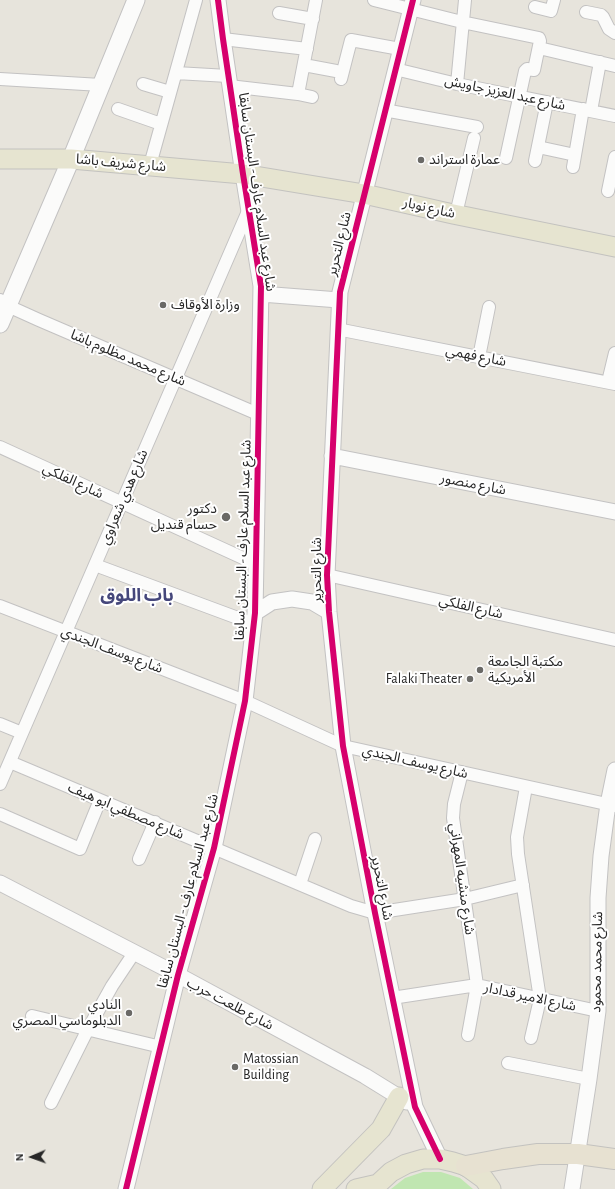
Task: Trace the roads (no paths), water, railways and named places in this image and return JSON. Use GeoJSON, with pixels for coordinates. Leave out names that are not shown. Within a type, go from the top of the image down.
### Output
{"type":"FeatureCollection","features":[{"type":"Feature","properties":{"kind":"highway"},"geometry":{"type":"LineString","coordinates":[[466,1166],[538,1154],[578,1154],[615,1159]]}},
{"type":"Feature","properties":{"kind":"main road"},"geometry":{"type":"LineString","coordinates":[[0,324],[4,303],[71,159],[136,0]]}},
{"type":"Feature","properties":{"kind":"main road","name":"شارع شريف باشا"},"geometry":{"type":"LineString","coordinates":[[0,159],[71,159],[242,174]]}},
{"type":"Feature","properties":{"kind":"main road","name":"شارع نوبار"},"geometry":{"type":"LineString","coordinates":[[242,174],[364,194],[615,247]]}},
{"type":"Feature","properties":{"kind":"main road"},"geometry":{"type":"LineString","coordinates":[[322,1189],[381,1129],[399,1097]]}},
{"type":"Feature","properties":{"kind":"main road"},"geometry":{"type":"LineString","coordinates":[[356,1189],[376,1186],[391,1172],[406,1164],[423,1159],[440,1159],[466,1166],[484,1179],[491,1189]]}},
{"type":"Feature","properties":{"kind":"street"},"geometry":{"type":"LineString","coordinates":[[150,165],[196,0]]}},
{"type":"Feature","properties":{"kind":"street","name":"شارع عبد السلام عارف - البستان سابقا"},"geometry":{"type":"LineString","coordinates":[[126,1189],[178,975],[214,848],[245,702],[255,618],[261,294],[260,272],[242,174],[218,0]]}},
{"type":"Feature","properties":{"kind":"street"},"geometry":{"type":"LineString","coordinates":[[298,94],[316,0]]}},
{"type":"Feature","properties":{"kind":"street"},"geometry":{"type":"LineString","coordinates":[[374,0],[411,5],[462,22],[538,42],[615,66]]}},
{"type":"Feature","properties":{"kind":"street"},"geometry":{"type":"LineString","coordinates":[[457,84],[465,0]]}},
{"type":"Feature","properties":{"kind":"street"},"geometry":{"type":"LineString","coordinates":[[534,7],[551,10],[554,0]]}},
{"type":"Feature","properties":{"kind":"street","name":"شارع التحرير"},"geometry":{"type":"LineString","coordinates":[[411,5],[342,279],[337,329],[327,575],[329,612],[343,746],[375,913],[415,1107],[440,1159]]}},
{"type":"Feature","properties":{"kind":"street"},"geometry":{"type":"LineString","coordinates":[[586,12],[604,17],[608,29],[615,33]]}},
{"type":"Feature","properties":{"kind":"street"},"geometry":{"type":"LineString","coordinates":[[279,13],[313,19]]}},
{"type":"Feature","properties":{"kind":"street"},"geometry":{"type":"LineString","coordinates":[[223,39],[307,49]]}},
{"type":"Feature","properties":{"kind":"street"},"geometry":{"type":"LineString","coordinates":[[304,65],[339,75],[351,40],[400,49]]}},
{"type":"Feature","properties":{"kind":"street"},"geometry":{"type":"LineString","coordinates":[[506,158],[525,71],[527,69],[534,70],[538,42]]}},
{"type":"Feature","properties":{"kind":"street"},"geometry":{"type":"LineString","coordinates":[[573,167],[600,62]]}},
{"type":"Feature","properties":{"kind":"street","name":"شارع عبد العزيز جاويش"},"geometry":{"type":"LineString","coordinates":[[395,69],[457,84],[615,116]]}},
{"type":"Feature","properties":{"kind":"street"},"geometry":{"type":"LineString","coordinates":[[176,73],[312,96]]}},
{"type":"Feature","properties":{"kind":"street"},"geometry":{"type":"LineString","coordinates":[[0,79],[101,85]]}},
{"type":"Feature","properties":{"kind":"street"},"geometry":{"type":"LineString","coordinates":[[143,84],[170,92]]}},
{"type":"Feature","properties":{"kind":"street"},"geometry":{"type":"LineString","coordinates":[[535,160],[547,102]]}},
{"type":"Feature","properties":{"kind":"street"},"geometry":{"type":"LineString","coordinates":[[118,108],[161,124]]}},
{"type":"Feature","properties":{"kind":"street"},"geometry":{"type":"LineString","coordinates":[[384,110],[476,133],[456,214]]}},
{"type":"Feature","properties":{"kind":"street"},"geometry":{"type":"LineString","coordinates":[[538,147],[575,155]]}},
{"type":"Feature","properties":{"kind":"street"},"geometry":{"type":"LineString","coordinates":[[608,191],[615,157]]}},
{"type":"Feature","properties":{"kind":"street","name":"شارع هدي شعراوي"},"geometry":{"type":"LineString","coordinates":[[0,784],[249,209]]}},
{"type":"Feature","properties":{"kind":"street"},"geometry":{"type":"LineString","coordinates":[[261,294],[339,300]]}},
{"type":"Feature","properties":{"kind":"street","name":"شارع محمد مظلوم باشا"},"geometry":{"type":"LineString","coordinates":[[4,303],[258,414]]}},
{"type":"Feature","properties":{"kind":"street"},"geometry":{"type":"LineString","coordinates":[[479,356],[489,306]]}},
{"type":"Feature","properties":{"kind":"street","name":"شارع فهمي"},"geometry":{"type":"LineString","coordinates":[[337,329],[612,383]]}},
{"type":"Feature","properties":{"kind":"street"},"geometry":{"type":"LineString","coordinates":[[612,383],[615,353]]}},
{"type":"Feature","properties":{"kind":"street","name":"شارع الفلكي"},"geometry":{"type":"LineString","coordinates":[[0,447],[256,564]]}},
{"type":"Feature","properties":{"kind":"street","name":"شارع منصور"},"geometry":{"type":"LineString","coordinates":[[332,456],[615,512]]}},
{"type":"Feature","properties":{"kind":"street"},"geometry":{"type":"LineString","coordinates":[[95,565],[255,618],[272,602],[292,598],[312,602],[329,612]]}},
{"type":"Feature","properties":{"kind":"street","name":"شارع الفلكي"},"geometry":{"type":"LineString","coordinates":[[327,575],[615,640]]}},
{"type":"Feature","properties":{"kind":"street","name":"شارع يوسف الجندي"},"geometry":{"type":"LineString","coordinates":[[0,606],[245,702],[343,746],[611,805]]}},
{"type":"Feature","properties":{"kind":"street"},"geometry":{"type":"LineString","coordinates":[[0,724],[22,733]]}},
{"type":"Feature","properties":{"kind":"street","name":"شارع مصطفي ابو هيف"},"geometry":{"type":"LineString","coordinates":[[10,762],[351,906],[375,913]]}},
{"type":"Feature","properties":{"kind":"street","name":"شارع محمد محمود"},"geometry":{"type":"LineString","coordinates":[[572,1189],[598,1011],[599,891],[601,856],[611,805],[615,770]]}},
{"type":"Feature","properties":{"kind":"street","name":"شارع منشيه المهراني"},"geometry":{"type":"LineString","coordinates":[[462,772],[454,804],[453,818],[477,985],[468,1035]]}},
{"type":"Feature","properties":{"kind":"street"},"geometry":{"type":"LineString","coordinates":[[526,787],[517,837],[540,999],[531,1038]]}},
{"type":"Feature","properties":{"kind":"street"},"geometry":{"type":"LineString","coordinates":[[0,814],[80,849],[100,800]]}},
{"type":"Feature","properties":{"kind":"street"},"geometry":{"type":"LineString","coordinates":[[139,859],[155,822]]}},
{"type":"Feature","properties":{"kind":"street"},"geometry":{"type":"LineString","coordinates":[[300,884],[315,839]]}},
{"type":"Feature","properties":{"kind":"street","name":"شارع طلعت حرب"},"geometry":{"type":"LineString","coordinates":[[0,883],[178,975],[365,1076],[415,1107]]}},
{"type":"Feature","properties":{"kind":"street"},"geometry":{"type":"LineString","coordinates":[[375,913],[465,899],[523,885]]}},
{"type":"Feature","properties":{"kind":"street"},"geometry":{"type":"LineString","coordinates":[[51,1103],[88,1029],[112,986],[134,953]]}},
{"type":"Feature","properties":{"kind":"street","name":"شارع الامير قدادار"},"geometry":{"type":"LineString","coordinates":[[392,998],[477,985],[598,1011]]}},
{"type":"Feature","properties":{"kind":"street"},"geometry":{"type":"LineString","coordinates":[[32,1016],[161,1047]]}},
{"type":"Feature","properties":{"kind":"street"},"geometry":{"type":"LineString","coordinates":[[508,1062],[589,1079]]}},
{"type":"Feature","properties":{"kind":"place","name":"عمارة استراند"},"geometry":{"type":"Point","coordinates":[421,160]}},
{"type":"Feature","properties":{"kind":"place","name":"وزارة الأوقاف"},"geometry":{"type":"Point","coordinates":[163,305]}},
{"type":"Feature","properties":{"kind":"place","name":"دكتور حسام قنديل"},"geometry":{"type":"Point","coordinates":[226,517]}},
{"type":"Feature","properties":{"kind":"place","name":"مكتبة الجامعة الأمريكية"},"geometry":{"type":"Point","coordinates":[480,670]}},
{"type":"Feature","properties":{"kind":"place","name":"Falaki Theater"},"geometry":{"type":"Point","coordinates":[470,679]}},
{"type":"Feature","properties":{"kind":"place","name":"النادي الدبلوماسي المصري"},"geometry":{"type":"Point","coordinates":[129,1013]}},
{"type":"Feature","properties":{"kind":"place","name":"Matossian Building"},"geometry":{"type":"Point","coordinates":[235,1067]}},
{"type":"Feature","properties":{"kind":"district","name":"باب اللوق"},"geometry":{"type":"Point","coordinates":[137,596]}}]}
